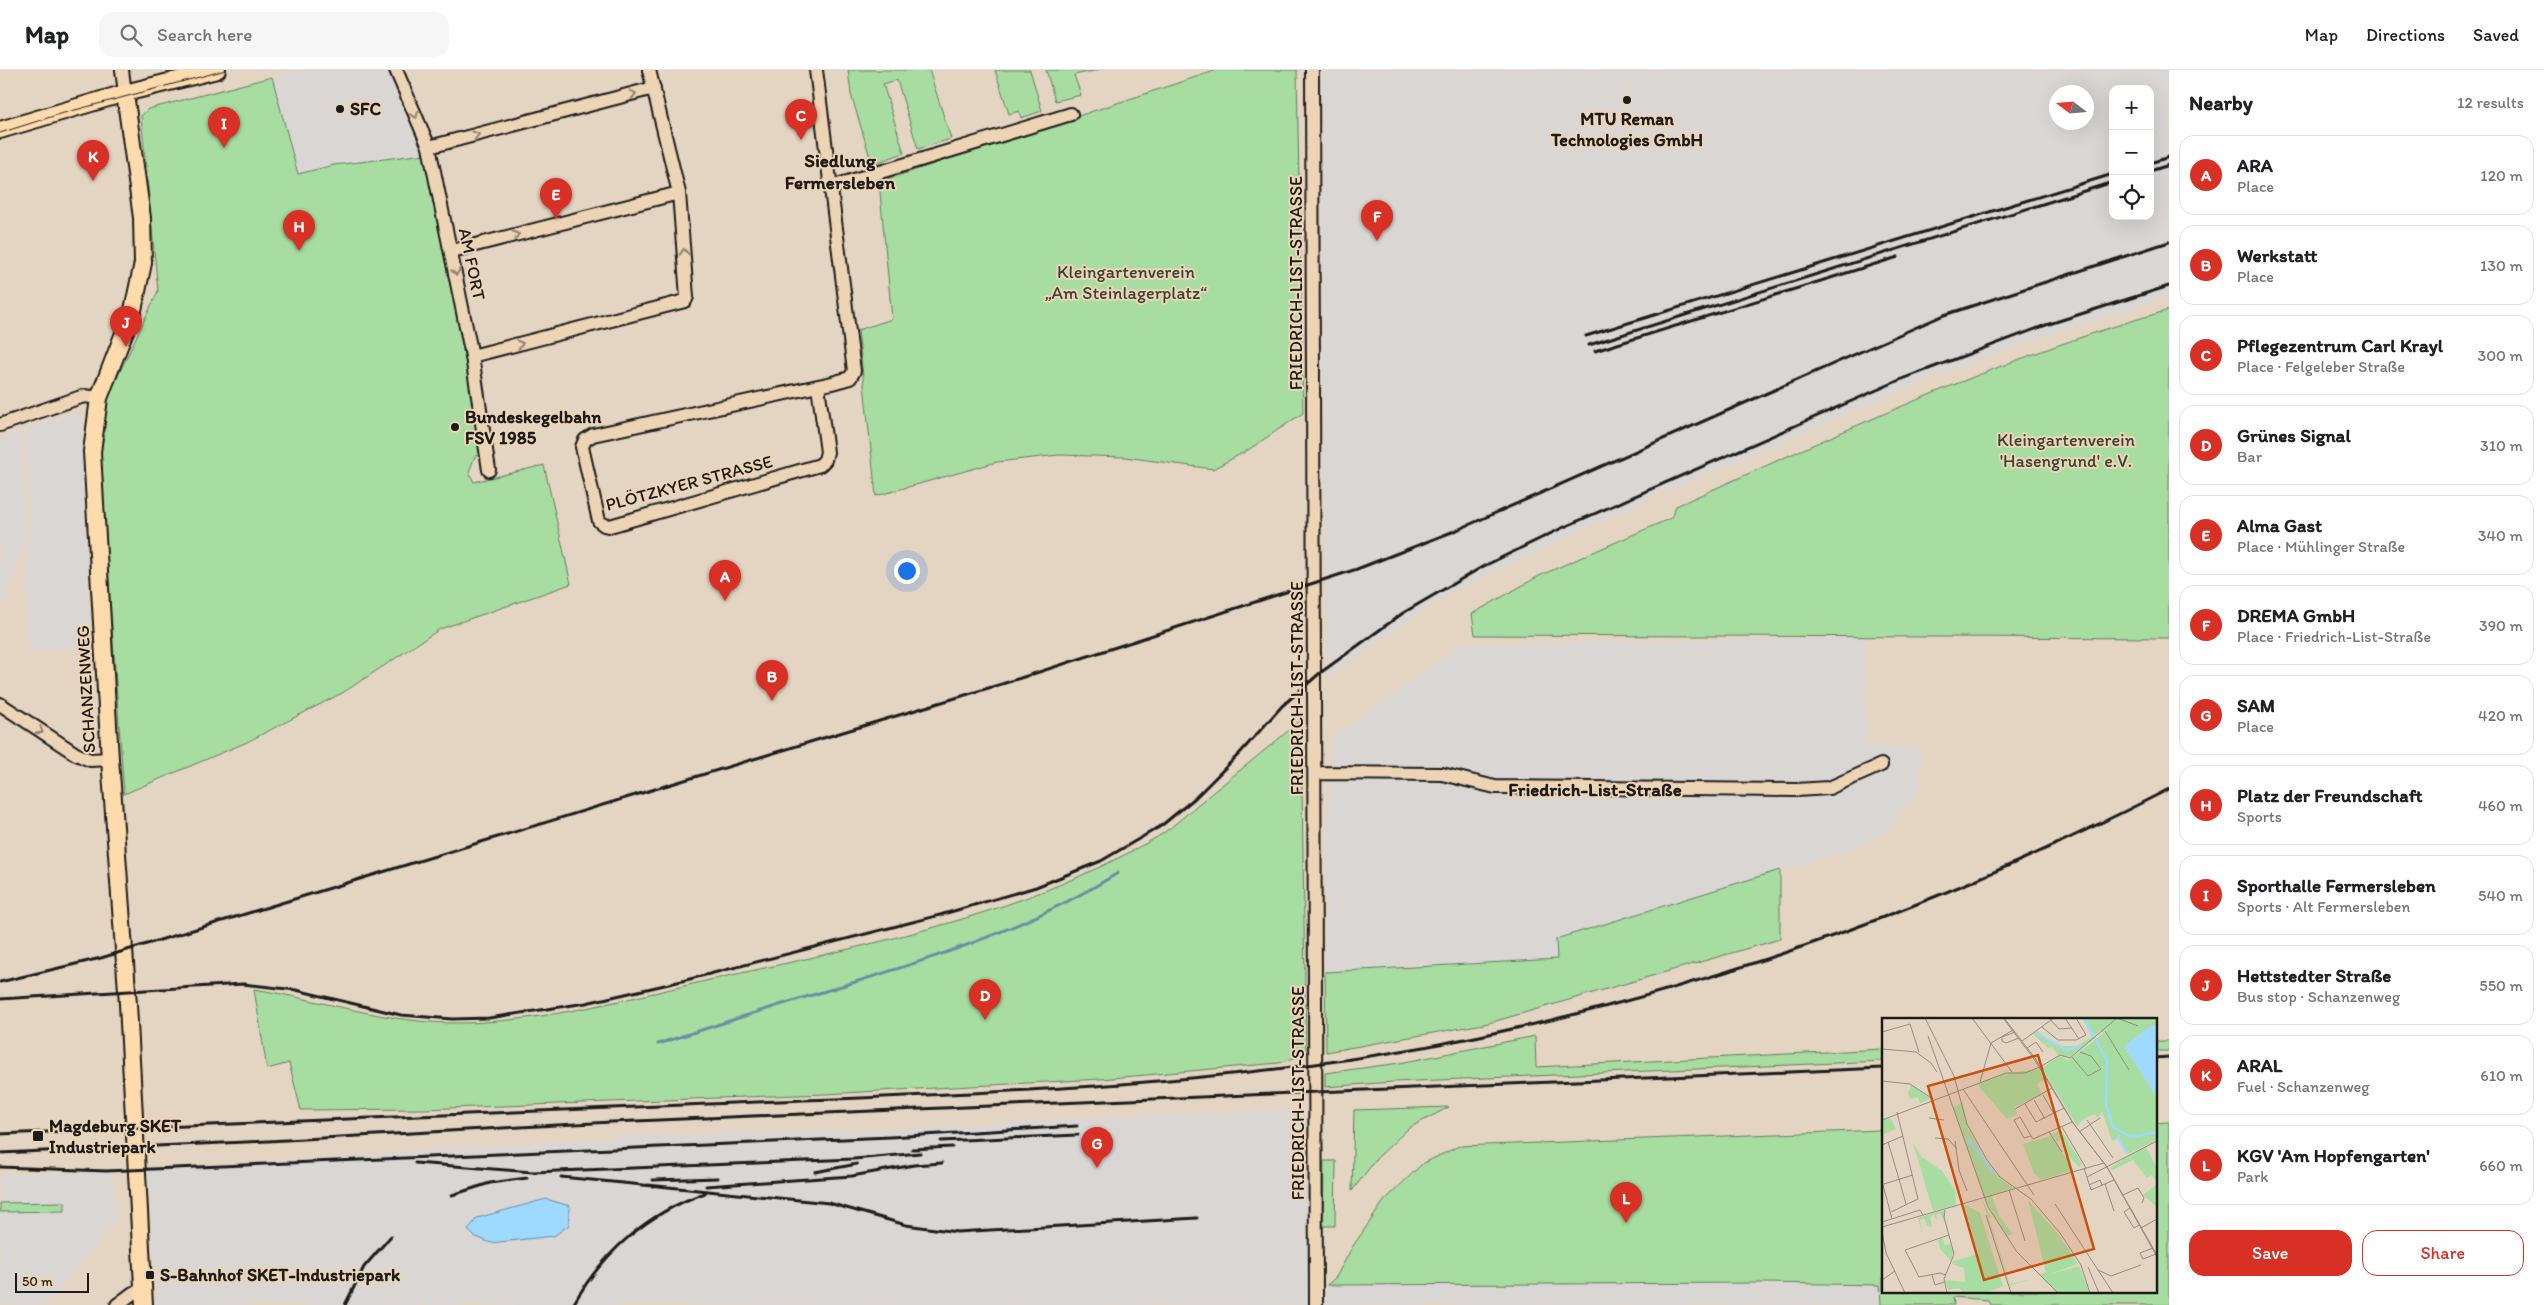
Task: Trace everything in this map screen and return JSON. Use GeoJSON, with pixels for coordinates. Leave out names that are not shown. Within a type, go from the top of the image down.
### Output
{"type":"FeatureCollection","features":[{"type":"Feature","properties":{"kind":"main road"},"geometry":{"type":"LineString","coordinates":[[0,130],[125,93],[217,70]]}},
{"type":"Feature","properties":{"kind":"main road","name":"SCHANZENWEG"},"geometry":{"type":"LineString","coordinates":[[125,93],[142,218],[143,263],[133,310],[99,398],[93,430],[92,463],[110,760],[128,1004],[144,1298]]}},
{"type":"Feature","properties":{"kind":"street"},"geometry":{"type":"LineString","coordinates":[[122,70],[125,93]]}},
{"type":"Feature","properties":{"kind":"street","name":"AM FORT"},"geometry":{"type":"LineString","coordinates":[[396,70],[429,147],[452,251],[472,356],[490,470]]}},
{"type":"Feature","properties":{"kind":"street"},"geometry":{"type":"LineString","coordinates":[[472,356],[685,301],[687,297],[678,193],[649,70]]}},
{"type":"Feature","properties":{"kind":"street","name":"PLÖTZKYER STRASSE"},"geometry":{"type":"LineString","coordinates":[[816,70],[854,371],[850,378],[832,383],[818,386],[594,435],[584,440],[582,447],[599,521],[604,525],[610,526],[820,465],[825,460],[827,452],[818,386]]}},
{"type":"Feature","properties":{"kind":"street","name":"FRIEDRICH-LIST-STRASSE"},"geometry":{"type":"LineString","coordinates":[[1312,70],[1316,1305]]}},
{"type":"Feature","properties":{"kind":"street"},"geometry":{"type":"LineString","coordinates":[[429,147],[654,88]]}},
{"type":"Feature","properties":{"kind":"street"},"geometry":{"type":"LineString","coordinates":[[831,187],[1070,114]]}},
{"type":"Feature","properties":{"kind":"street"},"geometry":{"type":"LineString","coordinates":[[452,251],[678,193]]}},
{"type":"Feature","properties":{"kind":"street"},"geometry":{"type":"LineString","coordinates":[[0,425],[84,396],[99,398]]}},
{"type":"Feature","properties":{"kind":"street"},"geometry":{"type":"LineString","coordinates":[[0,704],[76,754],[90,760],[110,760]]}},
{"type":"Feature","properties":{"kind":"street"},"geometry":{"type":"LineString","coordinates":[[1315,774],[1442,774],[1494,787],[1796,790],[1829,788],[1881,765]]}},
{"type":"Feature","properties":{"kind":"street"},"geometry":{"type":"LineString","coordinates":[[116,1305],[133,1293],[144,1298]]}},
{"type":"Feature","properties":{"kind":"shaded area"},"geometry":{"type":"Polygon","coordinates":[[[301,70],[389,70],[426,154],[334,165],[298,174],[272,77],[301,70]]]}},
{"type":"Feature","properties":{"kind":"shaded area"},"geometry":{"type":"Polygon","coordinates":[[[1321,70],[2169,70],[2169,297],[2023,344],[1925,381],[1657,495],[1440,598],[1329,677],[1323,442],[1321,70]]]}},
{"type":"Feature","properties":{"kind":"shaded area"},"geometry":{"type":"Polygon","coordinates":[[[72,413],[82,418],[91,647],[28,651],[26,558],[30,517],[24,430],[72,413]]]}},
{"type":"Feature","properties":{"kind":"shaded area"},"geometry":{"type":"Polygon","coordinates":[[[21,430],[25,540],[0,614],[0,438],[21,430]]]}},
{"type":"Feature","properties":{"kind":"shaded area"},"geometry":{"type":"Polygon","coordinates":[[[1865,637],[1866,745],[1921,749],[1920,788],[1888,831],[1849,851],[1780,870],[1556,939],[1558,959],[1325,972],[1331,740],[1461,644],[1865,637]]]}},
{"type":"Feature","properties":{"kind":"shaded area"},"geometry":{"type":"Polygon","coordinates":[[[1310,1109],[1309,1305],[157,1305],[148,1170],[619,1137],[929,1128],[1114,1116],[1310,1109]]]}},
{"type":"Feature","properties":{"kind":"shaded area"},"geometry":{"type":"Polygon","coordinates":[[[112,1172],[116,1221],[45,1305],[0,1305],[0,1174],[112,1172]]]}},
{"type":"Feature","properties":{"kind":"shaded area"},"geometry":{"type":"Polygon","coordinates":[[[1764,1283],[1881,1285],[1881,1305],[1324,1305],[1323,1285],[1764,1283]]]}},
{"type":"Feature","properties":{"kind":"green space"},"geometry":{"type":"Polygon","coordinates":[[[848,70],[929,70],[951,139],[918,149],[897,80],[883,84],[904,153],[872,164],[851,94],[848,70]]]}},
{"type":"Feature","properties":{"kind":"green space"},"geometry":{"type":"Polygon","coordinates":[[[995,70],[1030,70],[1042,111],[1021,118],[1019,111],[1009,114],[995,70]]]}},
{"type":"Feature","properties":{"kind":"green space"},"geometry":{"type":"Polygon","coordinates":[[[1046,70],[1098,70],[1074,75],[1081,95],[1055,101],[1046,70]]]}},
{"type":"Feature","properties":{"kind":"green space","name":"Kleingartenverein „Am Steinlagerplatz“"},"geometry":{"type":"Polygon","coordinates":[[[1217,70],[1297,70],[1303,413],[1248,450],[1213,469],[1125,457],[1059,455],[997,462],[876,496],[858,330],[892,319],[879,182],[1217,70]]]}},
{"type":"Feature","properties":{"kind":"green space"},"geometry":{"type":"Polygon","coordinates":[[[272,77],[298,174],[334,165],[426,154],[483,455],[475,456],[469,472],[474,482],[544,465],[571,584],[440,629],[344,692],[245,743],[124,794],[99,446],[103,410],[158,291],[141,116],[148,109],[272,77]]]}},
{"type":"Feature","properties":{"kind":"green space","name":"Kleingartenverein 'Hasengrund' e.V."},"geometry":{"type":"Polygon","coordinates":[[[2169,310],[2169,638],[1475,635],[1472,614],[1539,576],[1671,518],[1676,506],[1858,425],[1981,374],[2105,329],[2169,310]]]}},
{"type":"Feature","properties":{"kind":"green space"},"geometry":{"type":"Polygon","coordinates":[[[1301,720],[1306,1054],[1279,1063],[1101,1079],[825,1094],[423,1109],[301,1110],[289,1063],[267,1069],[254,989],[407,1020],[459,1023],[491,1022],[555,1014],[619,1001],[883,941],[994,909],[1048,890],[1101,867],[1158,836],[1301,720]]]}},
{"type":"Feature","properties":{"kind":"green space"},"geometry":{"type":"Polygon","coordinates":[[[1780,870],[1780,939],[1489,1023],[1326,1052],[1325,972],[1557,959],[1556,939],[1780,870]]]}},
{"type":"Feature","properties":{"kind":"green space"},"geometry":{"type":"Polygon","coordinates":[[[1535,1036],[1536,1067],[1882,1049],[1882,1061],[1393,1082],[1325,1087],[1325,1073],[1400,1063],[1535,1036]]]}},
{"type":"Feature","properties":{"kind":"green space"},"geometry":{"type":"Polygon","coordinates":[[[2156,1041],[2169,1041],[2169,1051],[2156,1051],[2156,1041]]]}},
{"type":"Feature","properties":{"kind":"green space"},"geometry":{"type":"Polygon","coordinates":[[[1449,1107],[1409,1128],[1377,1158],[1352,1191],[1354,1110],[1449,1107]]]}},
{"type":"Feature","properties":{"kind":"green space"},"geometry":{"type":"Polygon","coordinates":[[[2169,1122],[2169,1305],[1990,1305],[1988,1300],[1953,1297],[1954,1305],[1881,1305],[1880,1285],[1764,1283],[1327,1285],[1336,1277],[1353,1246],[1384,1201],[1422,1164],[1459,1146],[1882,1130],[1882,1292],[2156,1292],[2156,1123],[2169,1122]]]}},
{"type":"Feature","properties":{"kind":"green space"},"geometry":{"type":"Polygon","coordinates":[[[1324,1161],[1336,1161],[1335,1226],[1323,1226],[1324,1161]]]}},
{"type":"Feature","properties":{"kind":"green space"},"geometry":{"type":"Polygon","coordinates":[[[65,1202],[65,1211],[0,1212],[0,1203],[65,1202]]]}},
{"type":"Feature","properties":{"kind":"water"},"geometry":{"type":"Polygon","coordinates":[[[546,1199],[570,1206],[569,1225],[554,1236],[491,1243],[474,1236],[468,1230],[477,1218],[546,1199]]]}},
{"type":"Feature","properties":{"kind":"waterway"},"geometry":{"type":"LineString","coordinates":[[658,1044],[889,972],[968,945],[1045,913],[1118,873]]}},
{"type":"Feature","properties":{"kind":"tram line"},"geometry":{"type":"LineString","coordinates":[[0,133],[60,114],[226,70]]}},
{"type":"Feature","properties":{"kind":"railway"},"geometry":{"type":"LineString","coordinates":[[2154,162],[2169,157]]}},
{"type":"Feature","properties":{"kind":"railway"},"geometry":{"type":"LineString","coordinates":[[2154,170],[2169,165]]}},
{"type":"Feature","properties":{"kind":"railway"},"geometry":{"type":"LineString","coordinates":[[1586,336],[2110,175]]}},
{"type":"Feature","properties":{"kind":"railway"},"geometry":{"type":"LineString","coordinates":[[1589,345],[2109,183]]}},
{"type":"Feature","properties":{"kind":"railway"},"geometry":{"type":"LineString","coordinates":[[0,982],[101,958],[1005,683],[1357,569],[1457,530],[1944,315],[2169,242]]}},
{"type":"Feature","properties":{"kind":"railway"},"geometry":{"type":"LineString","coordinates":[[1595,351],[1898,257]]}},
{"type":"Feature","properties":{"kind":"railway"},"geometry":{"type":"LineString","coordinates":[[0,999],[243,984],[296,990],[401,1015],[452,1019],[489,1018],[586,1003],[682,981],[940,915],[1036,887],[1101,861],[1161,826],[1195,798],[1240,753],[1282,706],[1320,673],[1403,613],[1482,567],[1562,528],[1902,379],[2046,325],[2169,286]]}},
{"type":"Feature","properties":{"kind":"railway"},"geometry":{"type":"LineString","coordinates":[[0,1134],[924,1095],[1092,1086],[1258,1071],[1424,1047],[1521,1027],[1617,1003],[1712,976],[1806,945],[1899,911],[1990,874],[2080,833],[2169,789]]}},
{"type":"Feature","properties":{"kind":"railway"},"geometry":{"type":"LineString","coordinates":[[2156,1058],[2169,1057]]}},
{"type":"Feature","properties":{"kind":"railway"},"geometry":{"type":"LineString","coordinates":[[0,1153],[268,1141],[612,1122],[1882,1068]]}},
{"type":"Feature","properties":{"kind":"railway"},"geometry":{"type":"LineString","coordinates":[[0,1167],[106,1171],[890,1137],[1077,1126]]}},
{"type":"Feature","properties":{"kind":"railway"},"geometry":{"type":"LineString","coordinates":[[941,1141],[1078,1135]]}},
{"type":"Feature","properties":{"kind":"railway"},"geometry":{"type":"LineString","coordinates":[[912,1149],[952,1147]]}},
{"type":"Feature","properties":{"kind":"railway"},"geometry":{"type":"LineString","coordinates":[[415,1163],[533,1172],[854,1159],[920,1153]]}},
{"type":"Feature","properties":{"kind":"railway"},"geometry":{"type":"LineString","coordinates":[[706,1186],[852,1176],[914,1165],[942,1163]]}},
{"type":"Feature","properties":{"kind":"railway"},"geometry":{"type":"LineString","coordinates":[[815,1172],[857,1164]]}},
{"type":"Feature","properties":{"kind":"railway"},"geometry":{"type":"LineString","coordinates":[[561,1177],[653,1186]]}},
{"type":"Feature","properties":{"kind":"railway"},"geometry":{"type":"LineString","coordinates":[[452,1195],[490,1183],[527,1178]]}},
{"type":"Feature","properties":{"kind":"railway"},"geometry":{"type":"LineString","coordinates":[[653,1180],[718,1178]]}},
{"type":"Feature","properties":{"kind":"railway"},"geometry":{"type":"LineString","coordinates":[[648,1185],[829,1203],[906,1225],[957,1232],[1197,1218]]}},
{"type":"Feature","properties":{"kind":"railway"},"geometry":{"type":"LineString","coordinates":[[573,1305],[598,1268],[629,1237],[665,1211],[705,1193]]}},
{"type":"Feature","properties":{"kind":"railway"},"geometry":{"type":"LineString","coordinates":[[345,1305],[364,1267],[391,1236]]}},
{"type":"Feature","properties":{"kind":"place","name":"MTU Reman Technologies GmbH"},"geometry":{"type":"Point","coordinates":[1627,100]}},
{"type":"Feature","properties":{"kind":"place","name":"SFC"},"geometry":{"type":"Point","coordinates":[340,109]}},
{"type":"Feature","properties":{"kind":"place","name":"Pflegezentrum Carl Krayl"},"geometry":{"type":"Point","coordinates":[801,140]}},
{"type":"Feature","properties":{"kind":"place","name":"Sporthalle Fermersleben"},"geometry":{"type":"Point","coordinates":[224,148]}},
{"type":"Feature","properties":{"kind":"place","name":"ARAL"},"geometry":{"type":"Point","coordinates":[93,181]}},
{"type":"Feature","properties":{"kind":"place","name":"Alma Gast"},"geometry":{"type":"Point","coordinates":[556,219]}},
{"type":"Feature","properties":{"kind":"place","name":"DREMA GmbH"},"geometry":{"type":"Point","coordinates":[1377,241]}},
{"type":"Feature","properties":{"kind":"place","name":"Platz der Freundschaft"},"geometry":{"type":"Point","coordinates":[299,251]}},
{"type":"Feature","properties":{"kind":"place","name":"Hettstedter Straße"},"geometry":{"type":"Point","coordinates":[126,347]}},
{"type":"Feature","properties":{"kind":"place","name":"Bundeskegelbahn FSV 1985"},"geometry":{"type":"Point","coordinates":[455,427]}},
{"type":"Feature","properties":{"kind":"place","name":"ARA"},"geometry":{"type":"Point","coordinates":[725,601]}},
{"type":"Feature","properties":{"kind":"place","name":"Werkstatt"},"geometry":{"type":"Point","coordinates":[772,701]}},
{"type":"Feature","properties":{"kind":"place","name":"Grünes Signal"},"geometry":{"type":"Point","coordinates":[985,1020]}},
{"type":"Feature","properties":{"kind":"place","name":"Magdeburg SKET Industriepark"},"geometry":{"type":"Point","coordinates":[38,1136]}},
{"type":"Feature","properties":{"kind":"place","name":"SAM"},"geometry":{"type":"Point","coordinates":[1097,1168]}},
{"type":"Feature","properties":{"kind":"place","name":"KGV 'Am Hopfengarten'"},"geometry":{"type":"Point","coordinates":[1626,1223]}},
{"type":"Feature","properties":{"kind":"place","name":"S-Bahnhof SKET-Industriepark"},"geometry":{"type":"Point","coordinates":[150,1275]}},
{"type":"Feature","properties":{"kind":"district","name":"Siedlung Fermersleben"},"geometry":{"type":"Point","coordinates":[840,171]}},
{"type":"Feature","properties":{"kind":"district","name":"Friedrich-List-Straße"},"geometry":{"type":"Point","coordinates":[1595,789]}}]}
